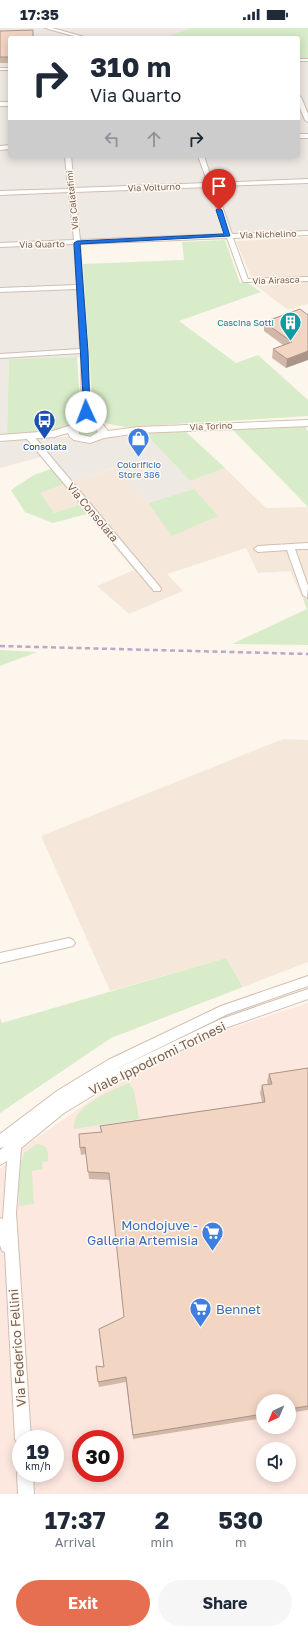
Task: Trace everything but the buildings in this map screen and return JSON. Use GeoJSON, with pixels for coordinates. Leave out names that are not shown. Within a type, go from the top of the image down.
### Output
{"type":"FeatureCollection","features":[{"type":"Feature","properties":{"kind":"main road","name":"Via Torino"},"geometry":{"type":"LineString","coordinates":[[0,438],[54,434],[68,435],[87,423],[99,428],[127,430],[308,423]]}},
{"type":"Feature","properties":{"kind":"main road","name":"Via Torino"},"geometry":{"type":"LineString","coordinates":[[76,430],[90,440],[99,428]]}},
{"type":"Feature","properties":{"kind":"street"},"geometry":{"type":"LineString","coordinates":[[47,28],[79,36]]}},
{"type":"Feature","properties":{"kind":"street"},"geometry":{"type":"LineString","coordinates":[[59,36],[66,32]]}},
{"type":"Feature","properties":{"kind":"street"},"geometry":{"type":"LineString","coordinates":[[300,102],[308,120]]}},
{"type":"Feature","properties":{"kind":"street","name":"Via Calatafimi"},"geometry":{"type":"LineString","coordinates":[[68,158],[77,243],[86,412]]}},
{"type":"Feature","properties":{"kind":"street"},"geometry":{"type":"LineString","coordinates":[[202,158],[228,235]]}},
{"type":"Feature","properties":{"kind":"street","name":"Via Volturno"},"geometry":{"type":"LineString","coordinates":[[0,193],[308,181]]}},
{"type":"Feature","properties":{"kind":"street","name":"Via Nichelino"},"geometry":{"type":"LineString","coordinates":[[228,235],[308,233]]}},
{"type":"Feature","properties":{"kind":"street","name":"Via Quarto"},"geometry":{"type":"LineString","coordinates":[[0,245],[77,243],[228,235]]}},
{"type":"Feature","properties":{"kind":"street","name":"Via Airasca"},"geometry":{"type":"LineString","coordinates":[[228,235],[245,281],[308,278]]}},
{"type":"Feature","properties":{"kind":"street"},"geometry":{"type":"LineString","coordinates":[[0,290],[80,287]]}},
{"type":"Feature","properties":{"kind":"street"},"geometry":{"type":"LineString","coordinates":[[0,356],[84,352]]}},
{"type":"Feature","properties":{"kind":"street"},"geometry":{"type":"LineString","coordinates":[[76,430],[86,412],[99,428]]}},
{"type":"Feature","properties":{"kind":"street","name":"Via Consolata"},"geometry":{"type":"LineString","coordinates":[[29,436],[157,589]]}},
{"type":"Feature","properties":{"kind":"street"},"geometry":{"type":"LineString","coordinates":[[258,549],[308,546]]}},
{"type":"Feature","properties":{"kind":"street"},"geometry":{"type":"LineString","coordinates":[[290,547],[307,595]]}},
{"type":"Feature","properties":{"kind":"street"},"geometry":{"type":"LineString","coordinates":[[0,958],[69,942]]}},
{"type":"Feature","properties":{"kind":"street","name":"Viale Ippodromi Torinesi"},"geometry":{"type":"LineString","coordinates":[[0,1142],[61,1095],[112,1064],[226,1010],[308,981]]}},
{"type":"Feature","properties":{"kind":"street","name":"Viale Ippodromi Torinesi"},"geometry":{"type":"LineString","coordinates":[[0,1159],[60,1109],[111,1078],[225,1023],[308,994]]}},
{"type":"Feature","properties":{"kind":"street","name":"Via Federico Fellini"},"geometry":{"type":"LineString","coordinates":[[15,1145],[9,1202],[22,1430]]}},
{"type":"Feature","properties":{"kind":"street","name":"Via Federico Fellini"},"geometry":{"type":"LineString","coordinates":[[0,1225],[11,1256]]}},
{"type":"Feature","properties":{"kind":"street"},"geometry":{"type":"LineString","coordinates":[[25,1482],[26,1494]]}},
{"type":"Feature","properties":{"kind":"shaded area"},"geometry":{"type":"Polygon","coordinates":[[[0,28],[191,28],[168,36],[8,36],[8,158],[300,158],[300,58],[308,58],[308,236],[81,244],[90,357],[9,359],[7,434],[0,434],[0,28]]]}},
{"type":"Feature","properties":{"kind":"shaded area"},"geometry":{"type":"Polygon","coordinates":[[[308,237],[308,304],[288,310],[254,284],[236,241],[308,237]]]}},
{"type":"Feature","properties":{"kind":"shaded area"},"geometry":{"type":"Polygon","coordinates":[[[145,433],[190,481],[194,489],[148,503],[114,468],[71,482],[33,438],[68,437],[80,441],[93,442],[110,436],[145,433]]]}},
{"type":"Feature","properties":{"kind":"shaded area"},"geometry":{"type":"Polygon","coordinates":[[[25,439],[41,457],[0,468],[0,440],[25,439]]]}},
{"type":"Feature","properties":{"kind":"shaded area"},"geometry":{"type":"Polygon","coordinates":[[[115,468],[148,503],[172,535],[194,489],[190,481],[225,468],[266,508],[308,507],[308,599],[303,599],[290,571],[258,573],[246,548],[167,574],[183,591],[129,614],[97,586],[134,570],[80,506],[54,513],[39,492],[115,468]]]}},
{"type":"Feature","properties":{"kind":"shaded area"},"geometry":{"type":"Polygon","coordinates":[[[283,739],[308,740],[308,962],[243,987],[226,958],[110,991],[41,836],[283,739]]]}},
{"type":"Feature","properties":{"kind":"shaded area"},"geometry":{"type":"Polygon","coordinates":[[[308,1003],[308,1494],[0,1494],[0,1169],[24,1147],[103,1092],[207,1036],[308,1003]]]}},
{"type":"Feature","properties":{"kind":"green space"},"geometry":{"type":"Polygon","coordinates":[[[191,28],[308,28],[308,58],[300,58],[300,36],[168,36],[191,28]]]}},
{"type":"Feature","properties":{"kind":"green space"},"geometry":{"type":"Polygon","coordinates":[[[225,240],[240,283],[248,283],[261,292],[179,321],[236,363],[258,355],[308,400],[308,416],[125,427],[110,424],[99,419],[93,411],[83,264],[184,260],[182,242],[225,240]]]}},
{"type":"Feature","properties":{"kind":"green space"},"geometry":{"type":"Polygon","coordinates":[[[77,357],[81,415],[75,422],[67,427],[47,432],[7,434],[9,359],[77,357]]]}},
{"type":"Feature","properties":{"kind":"green space"},"geometry":{"type":"Polygon","coordinates":[[[88,425],[97,428],[98,432],[91,436],[80,434],[80,428],[88,425]]]}},
{"type":"Feature","properties":{"kind":"green space"},"geometry":{"type":"Polygon","coordinates":[[[305,426],[308,432],[308,507],[232,429],[305,426]]]}},
{"type":"Feature","properties":{"kind":"green space"},"geometry":{"type":"Polygon","coordinates":[[[185,431],[225,468],[190,481],[145,433],[185,431]]]}},
{"type":"Feature","properties":{"kind":"green space"},"geometry":{"type":"Polygon","coordinates":[[[51,469],[64,484],[40,493],[54,513],[80,505],[87,514],[53,523],[25,512],[11,490],[34,475],[51,469]]]}},
{"type":"Feature","properties":{"kind":"green space"},"geometry":{"type":"Polygon","coordinates":[[[194,489],[218,516],[172,536],[148,503],[194,489]]]}},
{"type":"Feature","properties":{"kind":"green space"},"geometry":{"type":"Polygon","coordinates":[[[303,599],[308,599],[308,645],[232,644],[307,609],[303,599]]]}},
{"type":"Feature","properties":{"kind":"green space"},"geometry":{"type":"Polygon","coordinates":[[[0,650],[37,652],[0,666],[0,650]]]}},
{"type":"Feature","properties":{"kind":"green space"},"geometry":{"type":"Polygon","coordinates":[[[226,958],[243,987],[111,1038],[0,1113],[0,1018],[2,1023],[226,958]]]}},
{"type":"Feature","properties":{"kind":"green space"},"geometry":{"type":"Polygon","coordinates":[[[129,1083],[134,1090],[139,1119],[74,1129],[75,1120],[83,1108],[98,1098],[129,1083]]]}},
{"type":"Feature","properties":{"kind":"green space"},"geometry":{"type":"Polygon","coordinates":[[[37,1144],[45,1146],[48,1152],[48,1161],[42,1162],[43,1169],[32,1171],[34,1204],[19,1206],[18,1182],[21,1162],[24,1153],[37,1144]]]}},
{"type":"Feature","properties":{"kind":"railway"},"geometry":{"type":"LineString","coordinates":[[0,646],[308,654]]}},
{"type":"Feature","properties":{"kind":"place","name":"Cascina Sotti"},"geometry":{"type":"Point","coordinates":[290,342]}},
{"type":"Feature","properties":{"kind":"place","name":"Consolata"},"geometry":{"type":"Point","coordinates":[45,440]}},
{"type":"Feature","properties":{"kind":"place","name":"Colorificio Store 386"},"geometry":{"type":"Point","coordinates":[139,458]}},
{"type":"Feature","properties":{"kind":"place","name":"Mondojuve - Galleria Artemisia"},"geometry":{"type":"Point","coordinates":[213,1252]}},
{"type":"Feature","properties":{"kind":"place","name":"Bennet"},"geometry":{"type":"Point","coordinates":[201,1328]}},
{"type":"Feature","properties":{"kind":"route"},"geometry":{"type":"LineString","coordinates":[[86,412],[77,243],[228,235],[219,210]]}}]}
